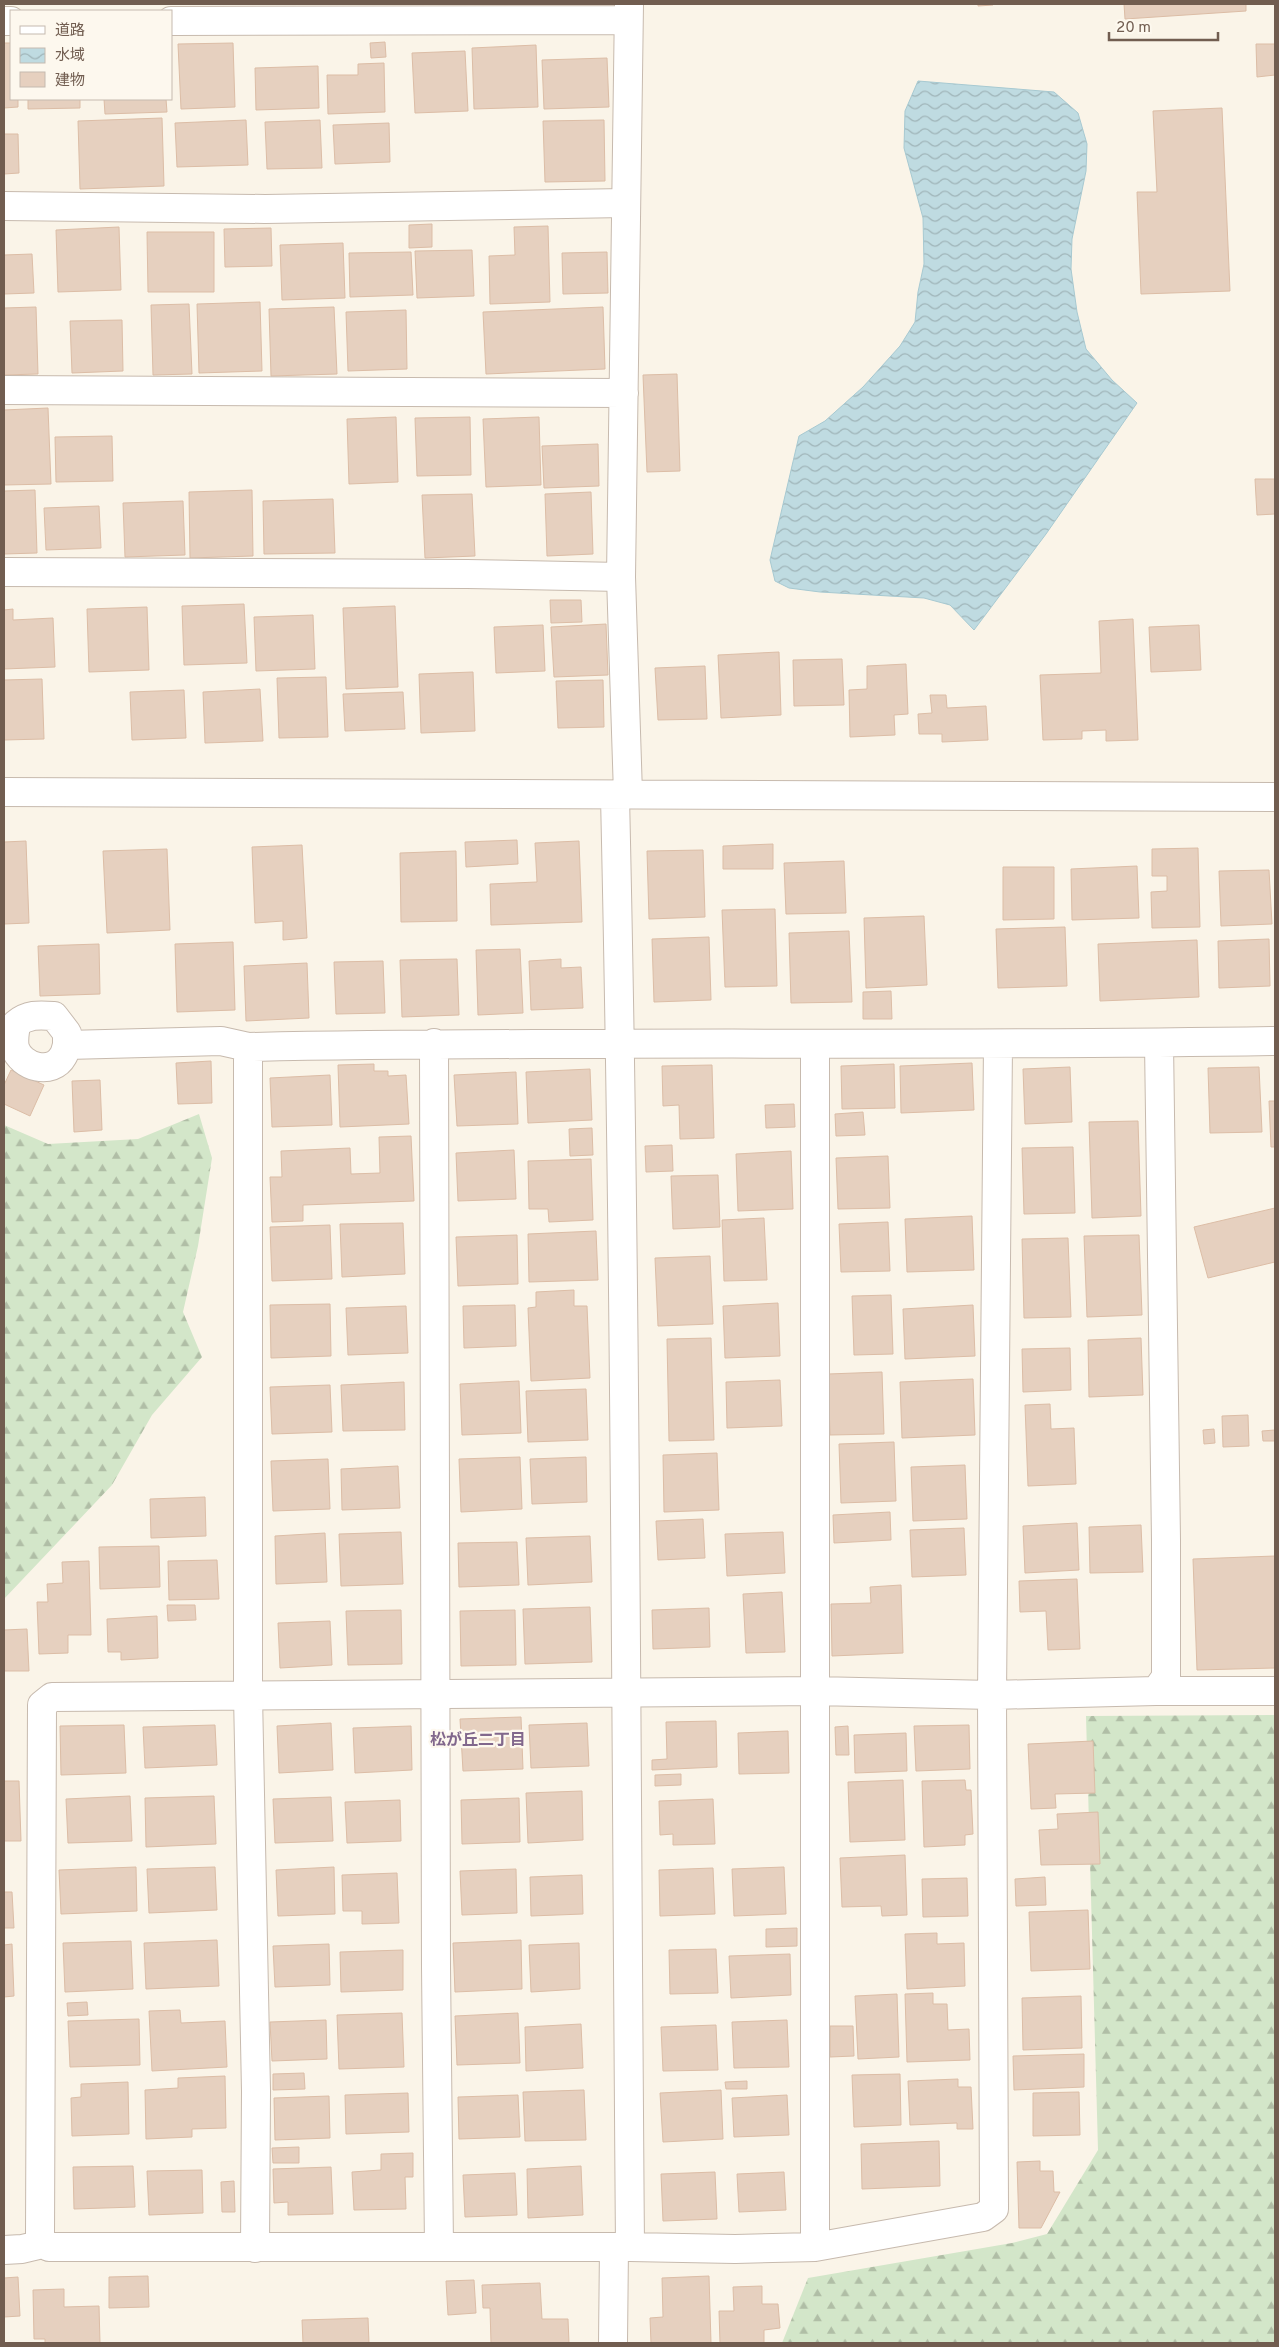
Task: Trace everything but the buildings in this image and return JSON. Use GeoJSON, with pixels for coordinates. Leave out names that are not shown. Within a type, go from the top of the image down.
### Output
{"type":"FeatureCollection","features":[{"type":"Feature","properties":{"kind":"street"},"geometry":{"type":"LineString","coordinates":[[172,21],[628,12],[621,577],[620,1042],[624,1304],[625,1692],[622,2247],[613,2343]]}},
{"type":"Feature","properties":{"kind":"street"},"geometry":{"type":"LineString","coordinates":[[4,206],[265,209],[625,203]]}},
{"type":"Feature","properties":{"kind":"street"},"geometry":{"type":"LineString","coordinates":[[4,390],[624,393]]}},
{"type":"Feature","properties":{"kind":"street"},"geometry":{"type":"LineString","coordinates":[[4,572],[467,574],[621,577]]}},
{"type":"Feature","properties":{"kind":"street"},"geometry":{"type":"LineString","coordinates":[[4,792],[1275,797]]}},
{"type":"Feature","properties":{"kind":"street"},"geometry":{"type":"LineString","coordinates":[[67,1044],[221,1041],[248,1047],[434,1043],[998,1044],[1275,1040]]}},
{"type":"Feature","properties":{"kind":"street"},"geometry":{"type":"LineString","coordinates":[[434,1043],[435,1694],[439,2247]]}},
{"type":"Feature","properties":{"kind":"street"},"geometry":{"type":"LineString","coordinates":[[1156,1691],[1166,1677],[1166,1540],[1159,1043]]}},
{"type":"Feature","properties":{"kind":"street"},"geometry":{"type":"LineString","coordinates":[[815,1044],[815,2247]]}},
{"type":"Feature","properties":{"kind":"street"},"geometry":{"type":"LineString","coordinates":[[4,2250],[22,2249],[43,2244],[49,2247],[255,2248],[622,2247],[735,2249],[815,2247],[983,2217],[994,2209],[992,1695],[998,1044]]}},
{"type":"Feature","properties":{"kind":"street"},"geometry":{"type":"LineString","coordinates":[[248,1047],[248,1695],[256,2081],[255,2248]]}},
{"type":"Feature","properties":{"kind":"street"},"geometry":{"type":"LineString","coordinates":[[43,2244],[40,2237],[42,1705],[52,1697],[815,1691],[992,1695],[1156,1691],[1275,1691]]}},
{"type":"Feature","properties":{"kind":"green space"},"geometry":{"type":"Polygon","coordinates":[[[199,1114],[212,1158],[198,1246],[183,1312],[202,1357],[152,1415],[112,1485],[4,1599],[4,1125],[48,1144],[138,1139],[199,1114]]]}},
{"type":"Feature","properties":{"kind":"green space"},"geometry":{"type":"Polygon","coordinates":[[[1275,1715],[1275,2343],[782,2343],[808,2278],[1012,2243],[1047,2234],[1098,2150],[1086,1716],[1275,1715]]]}},
{"type":"Feature","properties":{"kind":"water"},"geometry":{"type":"Polygon","coordinates":[[[918,81],[1054,92],[1078,113],[1087,144],[1086,171],[1072,239],[1071,269],[1077,312],[1086,349],[1112,380],[1137,403],[1046,534],[974,630],[950,605],[924,598],[820,592],[789,588],[775,581],[770,560],[799,436],[825,421],[863,387],[900,346],[915,322],[918,292],[924,264],[923,218],[904,148],[905,111],[918,81]]]}},
{"type":"Feature","properties":{"kind":"district","name":"松が丘二丁目"},"geometry":{"type":"Point","coordinates":[478,1739]}}]}
